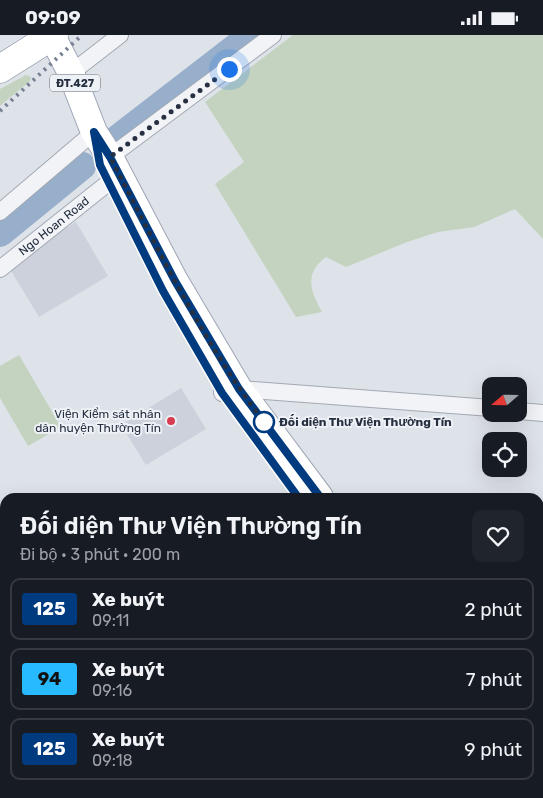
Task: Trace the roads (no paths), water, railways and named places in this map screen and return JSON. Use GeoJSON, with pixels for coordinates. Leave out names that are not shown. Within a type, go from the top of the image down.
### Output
{"type":"FeatureCollection","features":[{"type":"Feature","properties":{"kind":"highway"},"geometry":{"type":"LineString","coordinates":[[0,69],[53,36]]}},
{"type":"Feature","properties":{"kind":"main road","name":"ĐT.427"},"geometry":{"type":"LineString","coordinates":[[53,36],[71,73],[106,168],[163,291],[231,391],[295,493]]}},
{"type":"Feature","properties":{"kind":"main road","name":"ĐT.427"},"geometry":{"type":"LineString","coordinates":[[231,391],[317,493]]}},
{"type":"Feature","properties":{"kind":"street"},"geometry":{"type":"LineString","coordinates":[[71,73],[120,35]]}},
{"type":"Feature","properties":{"kind":"street","name":"Ngo Hoan Road"},"geometry":{"type":"LineString","coordinates":[[0,269],[106,168],[273,35]]}},
{"type":"Feature","properties":{"kind":"street"},"geometry":{"type":"LineString","coordinates":[[0,212],[94,132]]}},
{"type":"Feature","properties":{"kind":"street"},"geometry":{"type":"LineString","coordinates":[[231,391],[482,407]]}},
{"type":"Feature","properties":{"kind":"street"},"geometry":{"type":"LineString","coordinates":[[528,412],[543,413]]}},
{"type":"Feature","properties":{"kind":"waterway"},"geometry":{"type":"LineString","coordinates":[[112,143],[252,35]]}},
{"type":"Feature","properties":{"kind":"waterway"},"geometry":{"type":"LineString","coordinates":[[0,233],[82,166]]}},
{"type":"Feature","properties":{"kind":"railway"},"geometry":{"type":"LineString","coordinates":[[0,111],[82,35]]}},
{"type":"Feature","properties":{"kind":"place","name":"Viện Kiểm sát nhân dân huyện Thường Tín"},"geometry":{"type":"Point","coordinates":[171,421]}},
{"type":"Feature","properties":{"kind":"place","name":"Đối diện Thư Viện Thường Tín"},"geometry":{"type":"Point","coordinates":[264,422]}}]}
